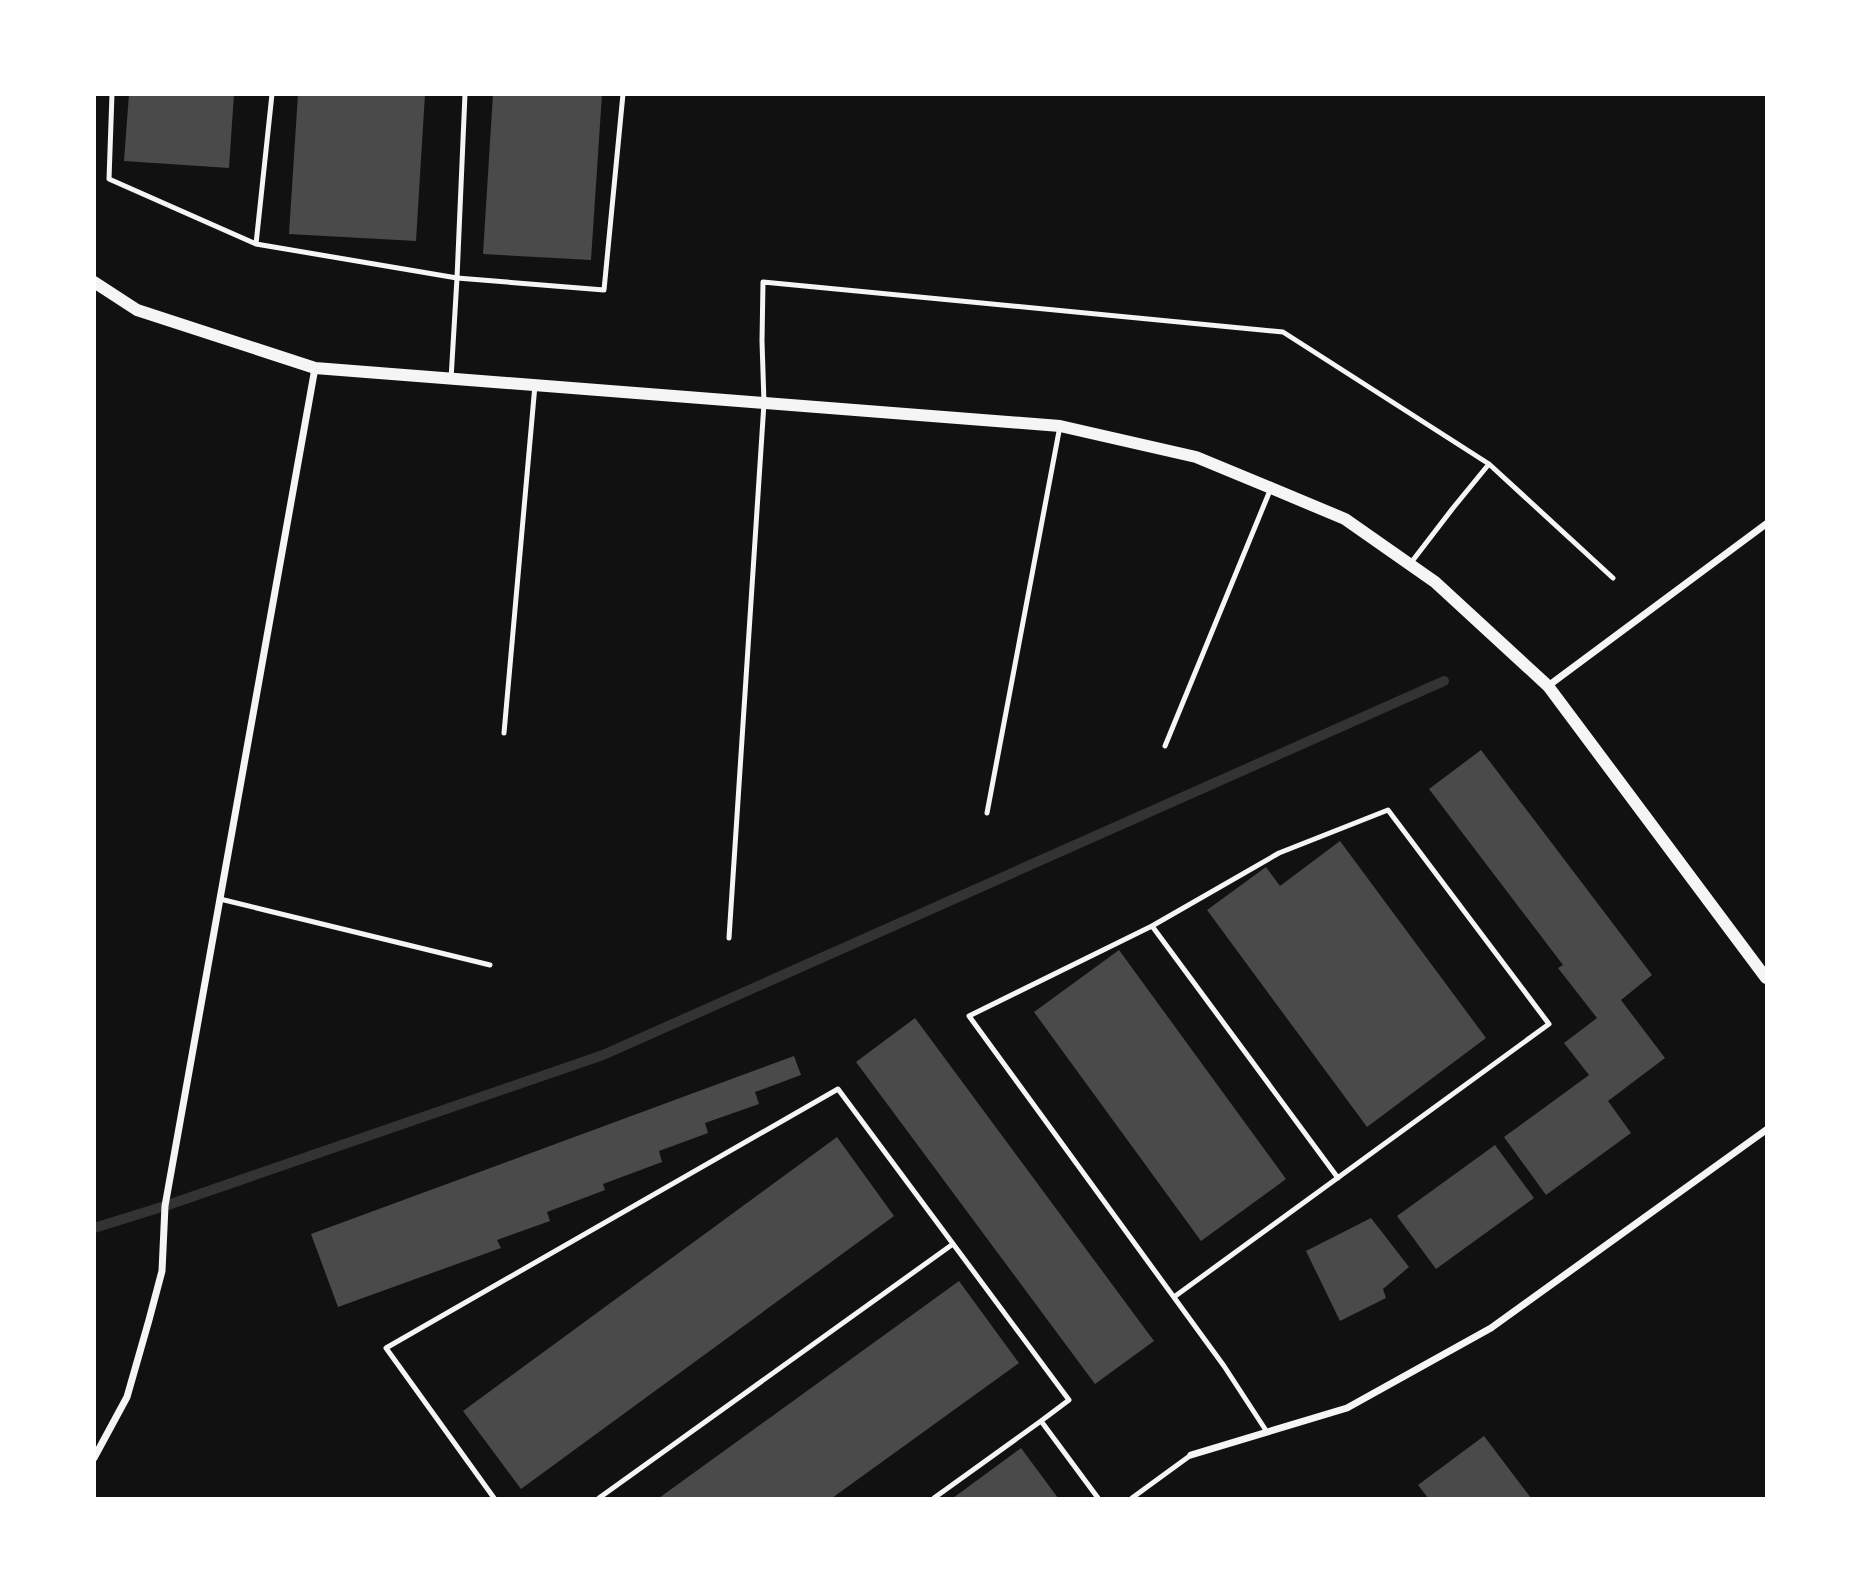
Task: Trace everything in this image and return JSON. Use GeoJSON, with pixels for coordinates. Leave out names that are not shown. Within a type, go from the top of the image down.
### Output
{"type":"FeatureCollection","features":[{"type":"Feature","properties":{"kind":"street"},"geometry":{"type":"LineString","coordinates":[[94,282],[137,310],[315,368],[1060,426],[1196,457],[1271,488],[1345,519],[1436,582],[1548,686],[1766,978]]}},
{"type":"Feature","properties":{"kind":"street"},"geometry":{"type":"LineString","coordinates":[[94,1458],[127,1397],[162,1271],[165,1206],[315,368]]}},
{"type":"Feature","properties":{"kind":"street"},"geometry":{"type":"LineString","coordinates":[[1548,686],[1766,524]]}},
{"type":"Feature","properties":{"kind":"street"},"geometry":{"type":"LineString","coordinates":[[1191,1455],[1347,1408],[1492,1328],[1766,1130]]}},
{"type":"Feature","properties":{"kind":"lane"},"geometry":{"type":"LineString","coordinates":[[112,94],[109,179],[256,244],[457,278],[604,290],[623,94]]}},
{"type":"Feature","properties":{"kind":"lane"},"geometry":{"type":"LineString","coordinates":[[256,244],[272,94]]}},
{"type":"Feature","properties":{"kind":"lane"},"geometry":{"type":"LineString","coordinates":[[450,379],[464,94]]}},
{"type":"Feature","properties":{"kind":"lane"},"geometry":{"type":"LineString","coordinates":[[729,938],[764,403],[763,282],[1283,332],[1489,464],[1613,578]]}},
{"type":"Feature","properties":{"kind":"lane"},"geometry":{"type":"LineString","coordinates":[[504,733],[535,385]]}},
{"type":"Feature","properties":{"kind":"lane"},"geometry":{"type":"LineString","coordinates":[[987,813],[1060,426]]}},
{"type":"Feature","properties":{"kind":"lane"},"geometry":{"type":"LineString","coordinates":[[1410,564],[1489,464]]}},
{"type":"Feature","properties":{"kind":"lane"},"geometry":{"type":"LineString","coordinates":[[1165,746],[1271,488]]}},
{"type":"Feature","properties":{"kind":"lane"},"geometry":{"type":"LineString","coordinates":[[1174,1297],[1549,1024],[1388,810],[1279,853],[1152,926],[969,1016],[1224,1366],[1267,1432]]}},
{"type":"Feature","properties":{"kind":"lane"},"geometry":{"type":"LineString","coordinates":[[220,899],[491,965]]}},
{"type":"Feature","properties":{"kind":"lane"},"geometry":{"type":"LineString","coordinates":[[1152,926],[1338,1178]]}},
{"type":"Feature","properties":{"kind":"lane"},"geometry":{"type":"LineString","coordinates":[[494,1499],[386,1348],[838,1089],[1069,1400],[934,1499]]}},
{"type":"Feature","properties":{"kind":"lane"},"geometry":{"type":"LineString","coordinates":[[599,1499],[953,1244]]}},
{"type":"Feature","properties":{"kind":"lane"},"geometry":{"type":"LineString","coordinates":[[1041,1421],[1098,1499]]}},
{"type":"Feature","properties":{"kind":"lane"},"geometry":{"type":"LineString","coordinates":[[1132,1499],[1191,1455]]}},
{"type":"Feature","properties":{"kind":"building"},"geometry":{"type":"Polygon","coordinates":[[[129,94],[234,94],[229,168],[124,161],[129,94]]]}},
{"type":"Feature","properties":{"kind":"building"},"geometry":{"type":"Polygon","coordinates":[[[298,94],[425,94],[416,241],[289,234],[298,94]]]}},
{"type":"Feature","properties":{"kind":"building"},"geometry":{"type":"Polygon","coordinates":[[[493,94],[602,94],[591,260],[483,254],[493,94]]]}},
{"type":"Feature","properties":{"kind":"building"},"geometry":{"type":"Polygon","coordinates":[[[1481,750],[1652,975],[1621,1000],[1665,1058],[1608,1101],[1631,1133],[1546,1195],[1504,1137],[1589,1075],[1564,1043],[1597,1018],[1558,968],[1563,965],[1429,789],[1481,750]]]}},
{"type":"Feature","properties":{"kind":"building"},"geometry":{"type":"Polygon","coordinates":[[[1340,841],[1486,1038],[1367,1127],[1207,910],[1266,867],[1280,886],[1340,841]]]}},
{"type":"Feature","properties":{"kind":"building"},"geometry":{"type":"Polygon","coordinates":[[[1119,950],[1286,1179],[1201,1241],[1034,1012],[1119,950]]]}},
{"type":"Feature","properties":{"kind":"building"},"geometry":{"type":"Polygon","coordinates":[[[915,1018],[1154,1341],[1095,1384],[856,1062],[915,1018]]]}},
{"type":"Feature","properties":{"kind":"building"},"geometry":{"type":"Polygon","coordinates":[[[794,1056],[801,1075],[755,1092],[759,1104],[705,1123],[708,1133],[659,1151],[662,1162],[603,1184],[605,1190],[547,1212],[550,1221],[497,1240],[501,1248],[338,1307],[311,1234],[794,1056]]]}},
{"type":"Feature","properties":{"kind":"building"},"geometry":{"type":"Polygon","coordinates":[[[837,1137],[894,1216],[521,1489],[463,1411],[837,1137]]]}},
{"type":"Feature","properties":{"kind":"building"},"geometry":{"type":"Polygon","coordinates":[[[1495,1145],[1534,1198],[1436,1269],[1397,1216],[1495,1145]]]}},
{"type":"Feature","properties":{"kind":"building"},"geometry":{"type":"Polygon","coordinates":[[[1371,1218],[1409,1267],[1383,1289],[1386,1298],[1340,1321],[1306,1251],[1371,1218]]]}},
{"type":"Feature","properties":{"kind":"building"},"geometry":{"type":"Polygon","coordinates":[[[959,1281],[1019,1363],[832,1498],[659,1498],[959,1281]]]}},
{"type":"Feature","properties":{"kind":"building"},"geometry":{"type":"Polygon","coordinates":[[[1484,1436],[1531,1498],[1428,1498],[1418,1485],[1484,1436]]]}},
{"type":"Feature","properties":{"kind":"building"},"geometry":{"type":"Polygon","coordinates":[[[1021,1448],[1058,1498],[953,1498],[1021,1448]]]}},
{"type":"Feature","properties":{"kind":"waterway"},"geometry":{"type":"LineString","coordinates":[[94,1228],[603,1055],[1444,681]]}}]}
